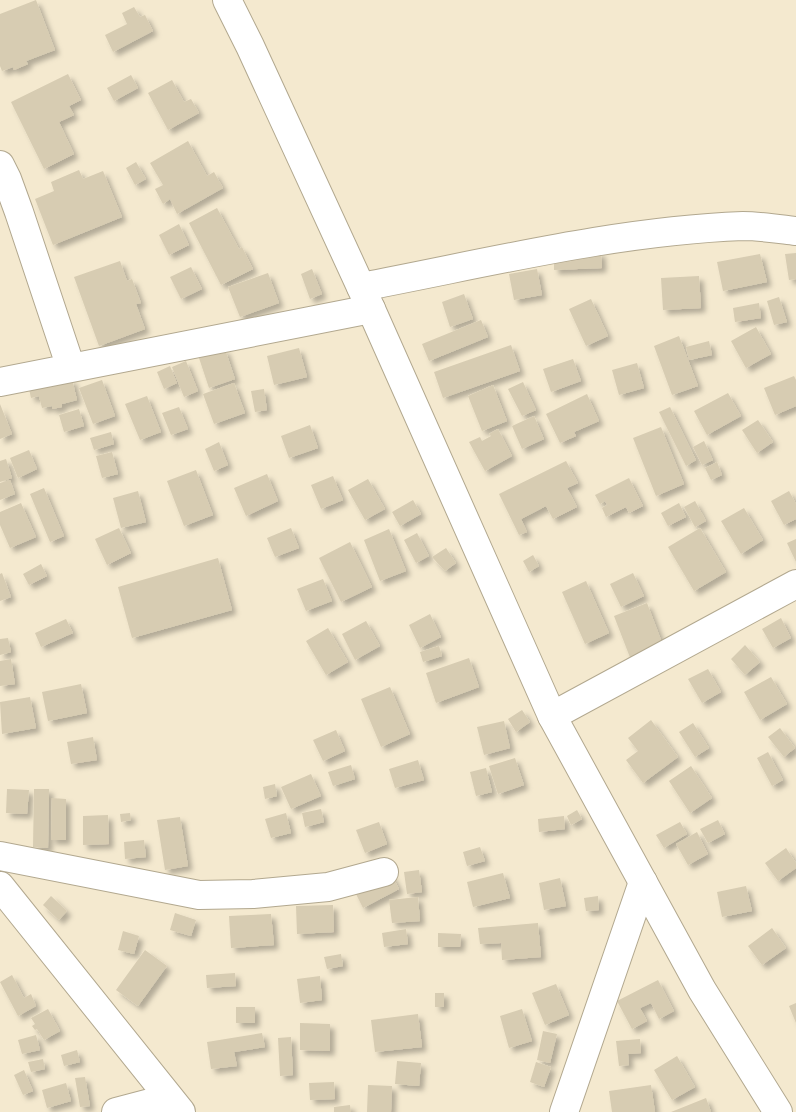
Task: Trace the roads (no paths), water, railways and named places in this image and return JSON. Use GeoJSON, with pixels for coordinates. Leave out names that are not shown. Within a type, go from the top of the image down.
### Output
{"type":"FeatureCollection","features":[{"type":"Feature","properties":{"kind":"street"},"geometry":{"type":"LineString","coordinates":[[227,0],[366,298],[552,716],[702,990],[778,1112]]}},
{"type":"Feature","properties":{"kind":"street"},"geometry":{"type":"LineString","coordinates":[[0,165],[19,212],[71,368]]}},
{"type":"Feature","properties":{"kind":"street"},"geometry":{"type":"LineString","coordinates":[[0,382],[71,368],[366,298],[546,250],[628,236],[745,226],[796,230]]}},
{"type":"Feature","properties":{"kind":"street"},"geometry":{"type":"LineString","coordinates":[[552,716],[796,584]]}},
{"type":"Feature","properties":{"kind":"street"},"geometry":{"type":"LineString","coordinates":[[0,856],[200,895],[253,894],[328,887],[384,872]]}},
{"type":"Feature","properties":{"kind":"street"},"geometry":{"type":"LineString","coordinates":[[564,1112],[643,882]]}},
{"type":"Feature","properties":{"kind":"street"},"geometry":{"type":"LineString","coordinates":[[0,886],[175,1105]]}},
{"type":"Feature","properties":{"kind":"street"},"geometry":{"type":"LineString","coordinates":[[116,1112],[175,1105]]}}]}
